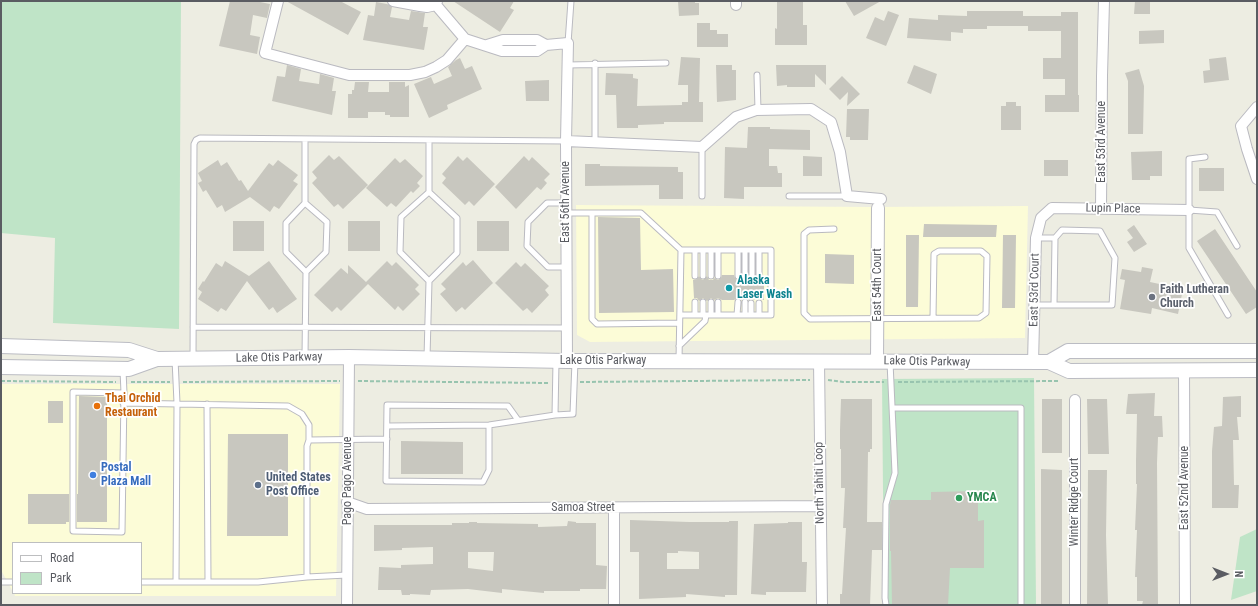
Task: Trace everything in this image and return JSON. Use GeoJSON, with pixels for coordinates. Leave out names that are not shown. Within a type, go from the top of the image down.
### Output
{"type":"FeatureCollection","features":[{"type":"Feature","properties":{"kind":"main road","name":"Lake Otis Parkway"},"geometry":{"type":"LineString","coordinates":[[1,346],[129,350],[157,359]]}},
{"type":"Feature","properties":{"kind":"main road","name":"Lake Otis Parkway"},"geometry":{"type":"LineString","coordinates":[[1049,362],[1068,351],[1257,351]]}},
{"type":"Feature","properties":{"kind":"main road","name":"Lake Otis Parkway"},"geometry":{"type":"LineString","coordinates":[[1,366],[124,376],[129,369],[157,359],[349,357],[679,362],[1049,362],[1070,370],[1257,370]]}},
{"type":"Feature","properties":{"kind":"street"},"geometry":{"type":"LineString","coordinates":[[278,1],[265,53],[349,75],[410,75],[425,72],[447,60],[466,39]]}},
{"type":"Feature","properties":{"kind":"street"},"geometry":{"type":"LineString","coordinates":[[393,1],[427,7],[436,3],[466,39],[487,45],[503,40],[537,40],[546,45],[568,43]]}},
{"type":"Feature","properties":{"kind":"street","name":"East 53rd Avenue"},"geometry":{"type":"LineString","coordinates":[[1101,208],[1104,1]]}},
{"type":"Feature","properties":{"kind":"street","name":"East 56th Avenue"},"geometry":{"type":"LineString","coordinates":[[566,361],[566,141],[568,43]]}},
{"type":"Feature","properties":{"kind":"street"},"geometry":{"type":"LineString","coordinates":[[1257,107],[1240,126],[1257,179]]}},
{"type":"Feature","properties":{"kind":"street"},"geometry":{"type":"LineString","coordinates":[[566,141],[702,147],[736,117],[758,110],[811,109],[831,122],[840,152],[847,196],[879,203]]}},
{"type":"Feature","properties":{"kind":"street","name":"East 54th Court"},"geometry":{"type":"LineString","coordinates":[[879,203],[877,319],[884,361]]}},
{"type":"Feature","properties":{"kind":"street","name":"Lupin Place"},"geometry":{"type":"LineString","coordinates":[[1041,218],[1052,208],[1189,210]]}},
{"type":"Feature","properties":{"kind":"street","name":"East 53rd Court"},"geometry":{"type":"LineString","coordinates":[[1033,363],[1036,238],[1041,218]]}},
{"type":"Feature","properties":{"kind":"street","name":"Pago Pago Avenue"},"geometry":{"type":"LineString","coordinates":[[347,605],[349,357]]}},
{"type":"Feature","properties":{"kind":"street","name":"North Tahiti Loop"},"geometry":{"type":"LineString","coordinates":[[819,362],[822,605]]}},
{"type":"Feature","properties":{"kind":"street","name":"East 52nd Avenue"},"geometry":{"type":"LineString","coordinates":[[1184,370],[1185,605]]}},
{"type":"Feature","properties":{"kind":"street","name":"Winter Ridge Court"},"geometry":{"type":"LineString","coordinates":[[1075,400],[1075,605]]}},
{"type":"Feature","properties":{"kind":"street","name":"Samoa Street"},"geometry":{"type":"LineString","coordinates":[[347,502],[367,509],[820,506]]}},
{"type":"Feature","properties":{"kind":"street"},"geometry":{"type":"LineString","coordinates":[[614,508],[614,605]]}},
{"type":"Feature","properties":{"kind":"lane"},"geometry":{"type":"LineString","coordinates":[[568,43],[571,1]]}},
{"type":"Feature","properties":{"kind":"lane"},"geometry":{"type":"LineString","coordinates":[[568,65],[595,63],[666,63]]}},
{"type":"Feature","properties":{"kind":"lane"},"geometry":{"type":"LineString","coordinates":[[595,63],[595,142]]}},
{"type":"Feature","properties":{"kind":"lane"},"geometry":{"type":"LineString","coordinates":[[758,75],[758,110]]}},
{"type":"Feature","properties":{"kind":"lane"},"geometry":{"type":"LineString","coordinates":[[193,358],[194,144],[196,140],[200,138],[566,141]]}},
{"type":"Feature","properties":{"kind":"lane"},"geometry":{"type":"LineString","coordinates":[[305,139],[305,202],[286,223],[286,252],[306,272]]}},
{"type":"Feature","properties":{"kind":"lane"},"geometry":{"type":"LineString","coordinates":[[429,281],[400,252],[400,245],[401,217],[429,192],[430,140]]}},
{"type":"Feature","properties":{"kind":"lane"},"geometry":{"type":"LineString","coordinates":[[702,147],[702,196]]}},
{"type":"Feature","properties":{"kind":"lane"},"geometry":{"type":"LineString","coordinates":[[1205,157],[1189,160],[1189,248],[1228,315]]}},
{"type":"Feature","properties":{"kind":"lane"},"geometry":{"type":"LineString","coordinates":[[427,359],[429,281],[457,253],[457,218],[429,192]]}},
{"type":"Feature","properties":{"kind":"lane"},"geometry":{"type":"LineString","coordinates":[[789,196],[847,196]]}},
{"type":"Feature","properties":{"kind":"lane"},"geometry":{"type":"LineString","coordinates":[[305,202],[327,222],[326,252],[306,272],[305,358]]}},
{"type":"Feature","properties":{"kind":"lane"},"geometry":{"type":"LineString","coordinates":[[566,267],[548,267],[527,246],[528,222],[547,203],[592,213],[641,213],[681,250],[771,250],[771,315],[680,315]]}},
{"type":"Feature","properties":{"kind":"lane"},"geometry":{"type":"LineString","coordinates":[[1189,210],[1217,212],[1237,246]]}},
{"type":"Feature","properties":{"kind":"lane"},"geometry":{"type":"LineString","coordinates":[[592,213],[592,319],[597,324],[679,323]]}},
{"type":"Feature","properties":{"kind":"lane"},"geometry":{"type":"LineString","coordinates":[[834,229],[809,230],[804,234],[804,313],[810,319],[979,318],[986,313],[987,256],[981,251],[940,251],[934,254],[933,318]]}},
{"type":"Feature","properties":{"kind":"lane"},"geometry":{"type":"LineString","coordinates":[[1034,305],[1054,305],[1112,305],[1115,258],[1100,231],[1062,230],[1056,238],[1054,305]]}},
{"type":"Feature","properties":{"kind":"lane"},"geometry":{"type":"LineString","coordinates":[[1036,238],[1056,238]]}},
{"type":"Feature","properties":{"kind":"lane"},"geometry":{"type":"LineString","coordinates":[[679,362],[681,250]]}},
{"type":"Feature","properties":{"kind":"lane"},"geometry":{"type":"LineString","coordinates":[[695,250],[695,276]]}},
{"type":"Feature","properties":{"kind":"lane"},"geometry":{"type":"LineString","coordinates":[[703,250],[703,276]]}},
{"type":"Feature","properties":{"kind":"lane"},"geometry":{"type":"LineString","coordinates":[[711,250],[711,276]]}},
{"type":"Feature","properties":{"kind":"lane"},"geometry":{"type":"LineString","coordinates":[[718,250],[718,276]]}},
{"type":"Feature","properties":{"kind":"lane"},"geometry":{"type":"LineString","coordinates":[[738,250],[738,276]]}},
{"type":"Feature","properties":{"kind":"lane"},"geometry":{"type":"LineString","coordinates":[[745,250],[745,276]]}},
{"type":"Feature","properties":{"kind":"lane"},"geometry":{"type":"LineString","coordinates":[[752,250],[752,276]]}},
{"type":"Feature","properties":{"kind":"lane"},"geometry":{"type":"LineString","coordinates":[[759,250],[759,276]]}},
{"type":"Feature","properties":{"kind":"lane"},"geometry":{"type":"LineString","coordinates":[[695,302],[695,315]]}},
{"type":"Feature","properties":{"kind":"lane"},"geometry":{"type":"LineString","coordinates":[[703,302],[707,315]]}},
{"type":"Feature","properties":{"kind":"lane"},"geometry":{"type":"LineString","coordinates":[[679,346],[705,321],[711,302]]}},
{"type":"Feature","properties":{"kind":"lane"},"geometry":{"type":"LineString","coordinates":[[718,302],[718,315]]}},
{"type":"Feature","properties":{"kind":"lane"},"geometry":{"type":"LineString","coordinates":[[737,315],[738,302]]}},
{"type":"Feature","properties":{"kind":"lane"},"geometry":{"type":"LineString","coordinates":[[745,302],[745,315]]}},
{"type":"Feature","properties":{"kind":"lane"},"geometry":{"type":"LineString","coordinates":[[751,303],[751,315]]}},
{"type":"Feature","properties":{"kind":"lane"},"geometry":{"type":"LineString","coordinates":[[759,303],[759,315]]}},
{"type":"Feature","properties":{"kind":"lane"},"geometry":{"type":"LineString","coordinates":[[193,327],[567,328]]}},
{"type":"Feature","properties":{"kind":"lane"},"geometry":{"type":"LineString","coordinates":[[175,358],[177,403],[176,582]]}},
{"type":"Feature","properties":{"kind":"lane"},"geometry":{"type":"LineString","coordinates":[[555,415],[556,382],[566,361]]}},
{"type":"Feature","properties":{"kind":"lane"},"geometry":{"type":"LineString","coordinates":[[388,426],[488,425],[555,415],[573,414],[574,382],[566,361]]}},
{"type":"Feature","properties":{"kind":"lane"},"geometry":{"type":"LineString","coordinates":[[884,361],[891,382],[895,473],[886,504],[886,605]]}},
{"type":"Feature","properties":{"kind":"lane"},"geometry":{"type":"LineString","coordinates":[[124,376],[124,393],[124,403],[122,532],[73,531],[73,392],[124,393]]}},
{"type":"Feature","properties":{"kind":"lane"},"geometry":{"type":"LineString","coordinates":[[124,403],[288,406],[302,414],[309,425],[309,440],[306,446],[306,577]]}},
{"type":"Feature","properties":{"kind":"lane"},"geometry":{"type":"LineString","coordinates":[[207,404],[208,582]]}},
{"type":"Feature","properties":{"kind":"lane"},"geometry":{"type":"LineString","coordinates":[[488,425],[489,470],[482,482],[386,481],[388,426],[387,405],[508,406],[518,420]]}},
{"type":"Feature","properties":{"kind":"lane"},"geometry":{"type":"LineString","coordinates":[[892,408],[1021,408],[1021,605]]}},
{"type":"Feature","properties":{"kind":"lane"},"geometry":{"type":"LineString","coordinates":[[309,440],[387,439]]}},
{"type":"Feature","properties":{"kind":"lane"},"geometry":{"type":"LineString","coordinates":[[142,582],[258,582],[306,577],[347,575]]}},
{"type":"Feature","properties":{"kind":"lane"},"geometry":{"type":"LineString","coordinates":[[1,582],[12,582]]}},
{"type":"Feature","properties":{"kind":"path"},"geometry":{"type":"LineString","coordinates":[[1,381],[124,376],[176,382],[348,380],[556,382]]}},
{"type":"Feature","properties":{"kind":"path"},"geometry":{"type":"LineString","coordinates":[[574,382],[819,380],[836,380],[844,382],[1063,381]]}},
{"type":"Feature","properties":{"kind":"shaded area"},"geometry":{"type":"Polygon","coordinates":[[[576,205],[873,207],[1028,206],[1025,338],[590,342],[577,335],[576,205]]]}},
{"type":"Feature","properties":{"kind":"shaded area"},"geometry":{"type":"Polygon","coordinates":[[[1,384],[340,384],[336,596],[15,596],[14,594],[142,594],[142,542],[12,542],[12,590],[1,570],[1,384]]]}},
{"type":"Feature","properties":{"kind":"green space"},"geometry":{"type":"Polygon","coordinates":[[[1,1],[181,1],[179,329],[53,323],[55,238],[1,233],[1,1]]]}},
{"type":"Feature","properties":{"kind":"green space","name":"YMCA"},"geometry":{"type":"Polygon","coordinates":[[[1034,378],[1036,605],[884,605],[882,379],[1034,378]]]}},
{"type":"Feature","properties":{"kind":"green space"},"geometry":{"type":"Polygon","coordinates":[[[1257,529],[1257,591],[1231,600],[1240,537],[1257,529]]]}},
{"type":"Feature","properties":{"kind":"building"},"geometry":{"type":"Polygon","coordinates":[[[230,1],[255,1],[270,4],[267,18],[253,15],[250,35],[260,37],[257,54],[219,46],[230,1]]]}},
{"type":"Feature","properties":{"kind":"building"},"geometry":{"type":"Polygon","coordinates":[[[286,1],[340,1],[361,12],[348,35],[286,1]]]}},
{"type":"Feature","properties":{"kind":"building"},"geometry":{"type":"Polygon","coordinates":[[[453,1],[514,1],[510,8],[514,10],[500,32],[453,1]]]}},
{"type":"Feature","properties":{"kind":"building"},"geometry":{"type":"Polygon","coordinates":[[[678,1],[695,1],[695,3],[699,3],[699,15],[679,16],[678,1]]]}},
{"type":"Feature","properties":{"kind":"building"},"geometry":{"type":"Polygon","coordinates":[[[777,1],[803,1],[803,25],[807,25],[807,45],[775,45],[775,28],[777,29],[777,1]]]}},
{"type":"Feature","properties":{"kind":"building"},"geometry":{"type":"Polygon","coordinates":[[[845,1],[881,1],[854,16],[845,1]]]}},
{"type":"Feature","properties":{"kind":"building"},"geometry":{"type":"Polygon","coordinates":[[[1135,1],[1150,1],[1150,14],[1134,14],[1135,1]]]}},
{"type":"Feature","properties":{"kind":"building"},"geometry":{"type":"Polygon","coordinates":[[[376,2],[387,4],[392,7],[390,17],[409,20],[411,11],[425,13],[423,27],[428,27],[424,50],[363,40],[368,15],[374,16],[376,2]]]}},
{"type":"Feature","properties":{"kind":"building"},"geometry":{"type":"Polygon","coordinates":[[[888,11],[899,15],[886,46],[866,38],[875,17],[884,21],[888,11]]]}},
{"type":"Feature","properties":{"kind":"building"},"geometry":{"type":"Polygon","coordinates":[[[967,11],[1023,11],[1023,16],[1061,16],[1061,12],[1078,12],[1079,112],[1045,112],[1045,95],[1065,95],[1065,79],[1043,79],[1043,58],[1061,58],[1061,31],[1028,31],[1028,26],[987,26],[987,29],[963,29],[963,33],[951,32],[951,41],[907,38],[909,18],[938,20],[938,15],[967,16],[967,11]]]}},
{"type":"Feature","properties":{"kind":"building"},"geometry":{"type":"Polygon","coordinates":[[[697,23],[710,23],[710,30],[717,30],[717,34],[728,34],[728,47],[697,47],[697,23]]]}},
{"type":"Feature","properties":{"kind":"building"},"geometry":{"type":"Polygon","coordinates":[[[1164,30],[1164,43],[1139,44],[1139,31],[1164,30]]]}},
{"type":"Feature","properties":{"kind":"building"},"geometry":{"type":"Polygon","coordinates":[[[681,57],[700,58],[699,102],[703,102],[703,122],[664,122],[664,124],[638,125],[638,128],[617,128],[616,95],[605,95],[606,73],[633,74],[633,78],[638,79],[637,106],[682,105],[682,102],[688,102],[688,85],[678,85],[681,57]]]}},
{"type":"Feature","properties":{"kind":"building"},"geometry":{"type":"Polygon","coordinates":[[[1226,57],[1229,80],[1204,83],[1203,71],[1210,70],[1209,59],[1226,57]]]}},
{"type":"Feature","properties":{"kind":"building"},"geometry":{"type":"Polygon","coordinates":[[[460,58],[465,69],[472,66],[482,89],[447,105],[448,109],[429,118],[414,84],[431,77],[434,84],[452,76],[448,67],[460,58]]]}},
{"type":"Feature","properties":{"kind":"building"},"geometry":{"type":"Polygon","coordinates":[[[287,65],[301,69],[299,81],[319,84],[320,74],[334,78],[332,91],[336,91],[332,115],[272,101],[277,76],[285,77],[287,65]]]}},
{"type":"Feature","properties":{"kind":"building"},"geometry":{"type":"Polygon","coordinates":[[[716,65],[732,65],[732,70],[736,70],[736,100],[717,102],[716,65]]]}},
{"type":"Feature","properties":{"kind":"building"},"geometry":{"type":"Polygon","coordinates":[[[776,65],[826,65],[826,85],[815,74],[815,87],[787,87],[787,85],[777,86],[776,65]]]}},
{"type":"Feature","properties":{"kind":"building"},"geometry":{"type":"Polygon","coordinates":[[[914,65],[937,74],[931,94],[907,83],[914,65]]]}},
{"type":"Feature","properties":{"kind":"building"},"geometry":{"type":"Polygon","coordinates":[[[1139,69],[1144,86],[1143,134],[1128,134],[1128,81],[1125,73],[1139,69]]]}},
{"type":"Feature","properties":{"kind":"building"},"geometry":{"type":"Polygon","coordinates":[[[842,76],[860,94],[847,106],[848,92],[840,100],[829,89],[842,76]]]}},
{"type":"Feature","properties":{"kind":"building"},"geometry":{"type":"Polygon","coordinates":[[[549,80],[549,101],[526,101],[525,81],[549,80]]]}},
{"type":"Feature","properties":{"kind":"building"},"geometry":{"type":"Polygon","coordinates":[[[355,82],[369,82],[368,92],[389,92],[389,82],[405,82],[405,87],[409,85],[409,117],[390,117],[390,115],[385,115],[385,112],[368,112],[368,118],[348,118],[348,94],[352,94],[355,82]]]}},
{"type":"Feature","properties":{"kind":"building"},"geometry":{"type":"Polygon","coordinates":[[[1006,102],[1016,102],[1016,106],[1021,106],[1021,130],[1001,130],[1001,106],[1006,106],[1006,102]]]}},
{"type":"Feature","properties":{"kind":"building"},"geometry":{"type":"Polygon","coordinates":[[[847,109],[869,109],[868,140],[850,140],[850,137],[846,137],[847,109]]]}},
{"type":"Feature","properties":{"kind":"building"},"geometry":{"type":"Polygon","coordinates":[[[748,127],[810,130],[810,150],[769,149],[769,166],[777,166],[778,173],[782,173],[782,187],[744,187],[744,199],[724,198],[725,147],[747,148],[748,127]]]}},
{"type":"Feature","properties":{"kind":"building"},"geometry":{"type":"Polygon","coordinates":[[[1162,151],[1162,176],[1150,176],[1150,180],[1132,180],[1131,152],[1162,151]]]}},
{"type":"Feature","properties":{"kind":"building"},"geometry":{"type":"Polygon","coordinates":[[[329,155],[334,160],[339,156],[368,185],[343,209],[338,204],[334,207],[312,183],[317,178],[312,172],[329,155]]]}},
{"type":"Feature","properties":{"kind":"building"},"geometry":{"type":"Polygon","coordinates":[[[458,156],[463,161],[467,157],[495,184],[474,206],[469,201],[465,205],[442,183],[446,178],[442,174],[458,156]]]}},
{"type":"Feature","properties":{"kind":"building"},"geometry":{"type":"Polygon","coordinates":[[[524,156],[529,161],[532,157],[550,174],[544,180],[547,183],[541,190],[537,187],[516,209],[495,187],[524,156]]]}},
{"type":"Feature","properties":{"kind":"building"},"geometry":{"type":"Polygon","coordinates":[[[803,156],[822,157],[822,176],[803,176],[803,156]]]}},
{"type":"Feature","properties":{"kind":"building"},"geometry":{"type":"Polygon","coordinates":[[[395,158],[400,163],[405,159],[423,176],[417,183],[420,186],[413,193],[411,191],[396,207],[391,203],[387,207],[366,188],[395,158]]]}},
{"type":"Feature","properties":{"kind":"building"},"geometry":{"type":"Polygon","coordinates":[[[218,160],[221,166],[227,162],[239,181],[241,180],[248,191],[269,163],[273,166],[278,160],[298,175],[293,181],[298,184],[279,209],[274,206],[270,212],[250,197],[225,212],[222,205],[217,208],[206,190],[203,192],[198,183],[202,181],[198,173],[218,160]]]}},
{"type":"Feature","properties":{"kind":"building"},"geometry":{"type":"Polygon","coordinates":[[[1044,160],[1068,160],[1068,176],[1044,176],[1044,160]]]}},
{"type":"Feature","properties":{"kind":"building"},"geometry":{"type":"Polygon","coordinates":[[[585,164],[600,164],[600,166],[678,167],[678,172],[683,172],[683,199],[659,199],[659,185],[585,186],[585,164]]]}},
{"type":"Feature","properties":{"kind":"building"},"geometry":{"type":"Polygon","coordinates":[[[1199,168],[1224,168],[1224,191],[1199,191],[1199,168]]]}},
{"type":"Feature","properties":{"kind":"building"},"geometry":{"type":"Polygon","coordinates":[[[598,217],[640,218],[641,270],[673,269],[674,312],[599,313],[598,217]]]}},
{"type":"Feature","properties":{"kind":"building"},"geometry":{"type":"Polygon","coordinates":[[[233,221],[264,221],[264,251],[233,251],[233,221]]]}},
{"type":"Feature","properties":{"kind":"building"},"geometry":{"type":"Polygon","coordinates":[[[348,221],[380,221],[380,251],[348,251],[348,221]]]}},
{"type":"Feature","properties":{"kind":"building"},"geometry":{"type":"Polygon","coordinates":[[[477,221],[509,221],[509,251],[477,251],[477,221]]]}},
{"type":"Feature","properties":{"kind":"building"},"geometry":{"type":"Polygon","coordinates":[[[924,224],[997,225],[996,237],[923,237],[924,224]]]}},
{"type":"Feature","properties":{"kind":"building"},"geometry":{"type":"Polygon","coordinates":[[[1134,225],[1147,244],[1134,252],[1127,242],[1133,238],[1127,230],[1134,225]]]}},
{"type":"Feature","properties":{"kind":"building"},"geometry":{"type":"Polygon","coordinates":[[[1215,229],[1257,292],[1257,307],[1246,314],[1197,241],[1215,229]]]}},
{"type":"Feature","properties":{"kind":"building"},"geometry":{"type":"Polygon","coordinates":[[[906,235],[919,235],[918,307],[906,307],[906,235]]]}},
{"type":"Feature","properties":{"kind":"building"},"geometry":{"type":"Polygon","coordinates":[[[1003,235],[1016,235],[1015,308],[1002,308],[1003,235]]]}},
{"type":"Feature","properties":{"kind":"building"},"geometry":{"type":"Polygon","coordinates":[[[825,254],[854,255],[854,284],[825,283],[825,254]]]}},
{"type":"Feature","properties":{"kind":"building"},"geometry":{"type":"Polygon","coordinates":[[[473,260],[493,283],[465,310],[462,307],[456,312],[440,294],[446,289],[441,284],[463,262],[466,266],[473,260]]]}},
{"type":"Feature","properties":{"kind":"building"},"geometry":{"type":"Polygon","coordinates":[[[225,261],[249,276],[269,261],[297,299],[277,313],[273,307],[269,310],[247,281],[226,311],[221,308],[218,312],[198,299],[202,292],[198,289],[216,263],[222,267],[225,261]]]}},
{"type":"Feature","properties":{"kind":"building"},"geometry":{"type":"Polygon","coordinates":[[[387,261],[392,266],[396,262],[419,285],[415,289],[420,294],[403,311],[398,306],[395,310],[368,284],[341,311],[337,307],[332,312],[314,295],[341,268],[348,274],[348,265],[366,282],[387,261]]]}},
{"type":"Feature","properties":{"kind":"building"},"geometry":{"type":"Polygon","coordinates":[[[516,262],[521,267],[525,263],[549,286],[545,290],[549,295],[532,313],[527,308],[523,311],[495,283],[516,262]]]}},
{"type":"Feature","properties":{"kind":"building","name":"Faith Lutheran Church"},"geometry":{"type":"Polygon","coordinates":[[[1142,267],[1153,269],[1150,282],[1183,289],[1178,314],[1152,308],[1151,314],[1120,309],[1125,280],[1120,279],[1122,269],[1141,272],[1142,267]]]}},
{"type":"Feature","properties":{"kind":"building","name":"Alaska Laser Wash"},"geometry":{"type":"Polygon","coordinates":[[[722,275],[734,275],[738,280],[742,278],[745,280],[748,278],[752,280],[756,278],[759,280],[764,275],[764,300],[748,300],[745,298],[742,300],[738,298],[734,300],[722,300],[718,298],[714,300],[711,298],[707,301],[703,298],[699,301],[697,298],[694,298],[693,280],[697,279],[699,276],[703,280],[707,276],[709,280],[713,280],[714,278],[718,280],[722,275]]]}},
{"type":"Feature","properties":{"kind":"building"},"geometry":{"type":"Polygon","coordinates":[[[1155,393],[1154,416],[1162,416],[1163,437],[1158,437],[1157,463],[1158,605],[1142,605],[1143,601],[1137,601],[1137,577],[1135,577],[1137,530],[1135,530],[1137,484],[1137,414],[1126,414],[1128,394],[1155,393]]]}},
{"type":"Feature","properties":{"kind":"building","name":"Postal Plaza Mall"},"geometry":{"type":"Polygon","coordinates":[[[79,396],[107,397],[107,522],[77,522],[79,396]]]}},
{"type":"Feature","properties":{"kind":"building"},"geometry":{"type":"Polygon","coordinates":[[[1241,396],[1241,417],[1237,417],[1239,440],[1233,440],[1234,485],[1239,485],[1238,508],[1212,508],[1212,451],[1214,427],[1222,426],[1223,397],[1241,396]]]}},
{"type":"Feature","properties":{"kind":"building"},"geometry":{"type":"Polygon","coordinates":[[[841,399],[872,399],[872,449],[868,452],[867,522],[882,522],[882,550],[872,550],[870,605],[840,605],[846,528],[843,528],[845,488],[841,488],[841,399]]]}},
{"type":"Feature","properties":{"kind":"building"},"geometry":{"type":"Polygon","coordinates":[[[1042,399],[1062,399],[1062,453],[1042,453],[1042,399]]]}},
{"type":"Feature","properties":{"kind":"building"},"geometry":{"type":"Polygon","coordinates":[[[1087,399],[1107,399],[1109,454],[1088,454],[1087,399]]]}},
{"type":"Feature","properties":{"kind":"building"},"geometry":{"type":"Polygon","coordinates":[[[48,401],[63,401],[63,423],[48,423],[48,401]]]}},
{"type":"Feature","properties":{"kind":"building","name":"United States Post Office"},"geometry":{"type":"Polygon","coordinates":[[[228,434],[288,434],[288,536],[227,536],[228,434]]]}},
{"type":"Feature","properties":{"kind":"building"},"geometry":{"type":"Polygon","coordinates":[[[401,441],[463,442],[463,474],[401,474],[401,441]]]}},
{"type":"Feature","properties":{"kind":"building"},"geometry":{"type":"Polygon","coordinates":[[[1041,469],[1062,470],[1062,605],[1041,605],[1041,469]]]}},
{"type":"Feature","properties":{"kind":"building"},"geometry":{"type":"Polygon","coordinates":[[[1088,470],[1107,470],[1106,535],[1108,605],[1087,605],[1088,470]]]}},
{"type":"Feature","properties":{"kind":"building"},"geometry":{"type":"Polygon","coordinates":[[[978,491],[978,521],[984,520],[984,568],[950,568],[948,605],[892,605],[890,551],[891,500],[931,500],[931,492],[978,491]]]}},
{"type":"Feature","properties":{"kind":"building"},"geometry":{"type":"Polygon","coordinates":[[[28,494],[69,494],[69,522],[66,522],[66,524],[28,524],[28,494]]]}},
{"type":"Feature","properties":{"kind":"building"},"geometry":{"type":"Polygon","coordinates":[[[630,520],[689,522],[738,521],[737,595],[725,595],[725,597],[686,594],[686,597],[639,599],[639,552],[630,552],[630,520]],[[678,551],[678,553],[667,553],[667,569],[699,569],[699,552],[678,551]]]}},
{"type":"Feature","properties":{"kind":"building"},"geometry":{"type":"Polygon","coordinates":[[[568,521],[576,523],[596,523],[596,565],[607,566],[606,589],[544,591],[544,593],[502,589],[502,593],[468,589],[431,590],[430,595],[402,595],[401,590],[378,590],[379,567],[401,568],[401,565],[433,564],[433,547],[374,551],[374,525],[452,525],[452,523],[477,522],[538,524],[538,527],[567,526],[568,521]],[[468,552],[468,568],[493,571],[494,552],[468,552]]]}},
{"type":"Feature","properties":{"kind":"building"},"geometry":{"type":"Polygon","coordinates":[[[802,522],[802,562],[807,562],[806,592],[766,592],[766,595],[751,594],[754,524],[802,522]]]}},
{"type":"Feature","properties":{"kind":"place","name":"Alaska Laser Wash"},"geometry":{"type":"Point","coordinates":[729,288]}},
{"type":"Feature","properties":{"kind":"place","name":"Faith Lutheran Church"},"geometry":{"type":"Point","coordinates":[1152,297]}},
{"type":"Feature","properties":{"kind":"place","name":"Thai Orchid Restaurant"},"geometry":{"type":"Point","coordinates":[97,406]}},
{"type":"Feature","properties":{"kind":"place","name":"Postal Plaza Mall"},"geometry":{"type":"Point","coordinates":[93,475]}},
{"type":"Feature","properties":{"kind":"place","name":"United States Post Office"},"geometry":{"type":"Point","coordinates":[258,485]}},
{"type":"Feature","properties":{"kind":"place","name":"YMCA"},"geometry":{"type":"Point","coordinates":[959,498]}}]}
